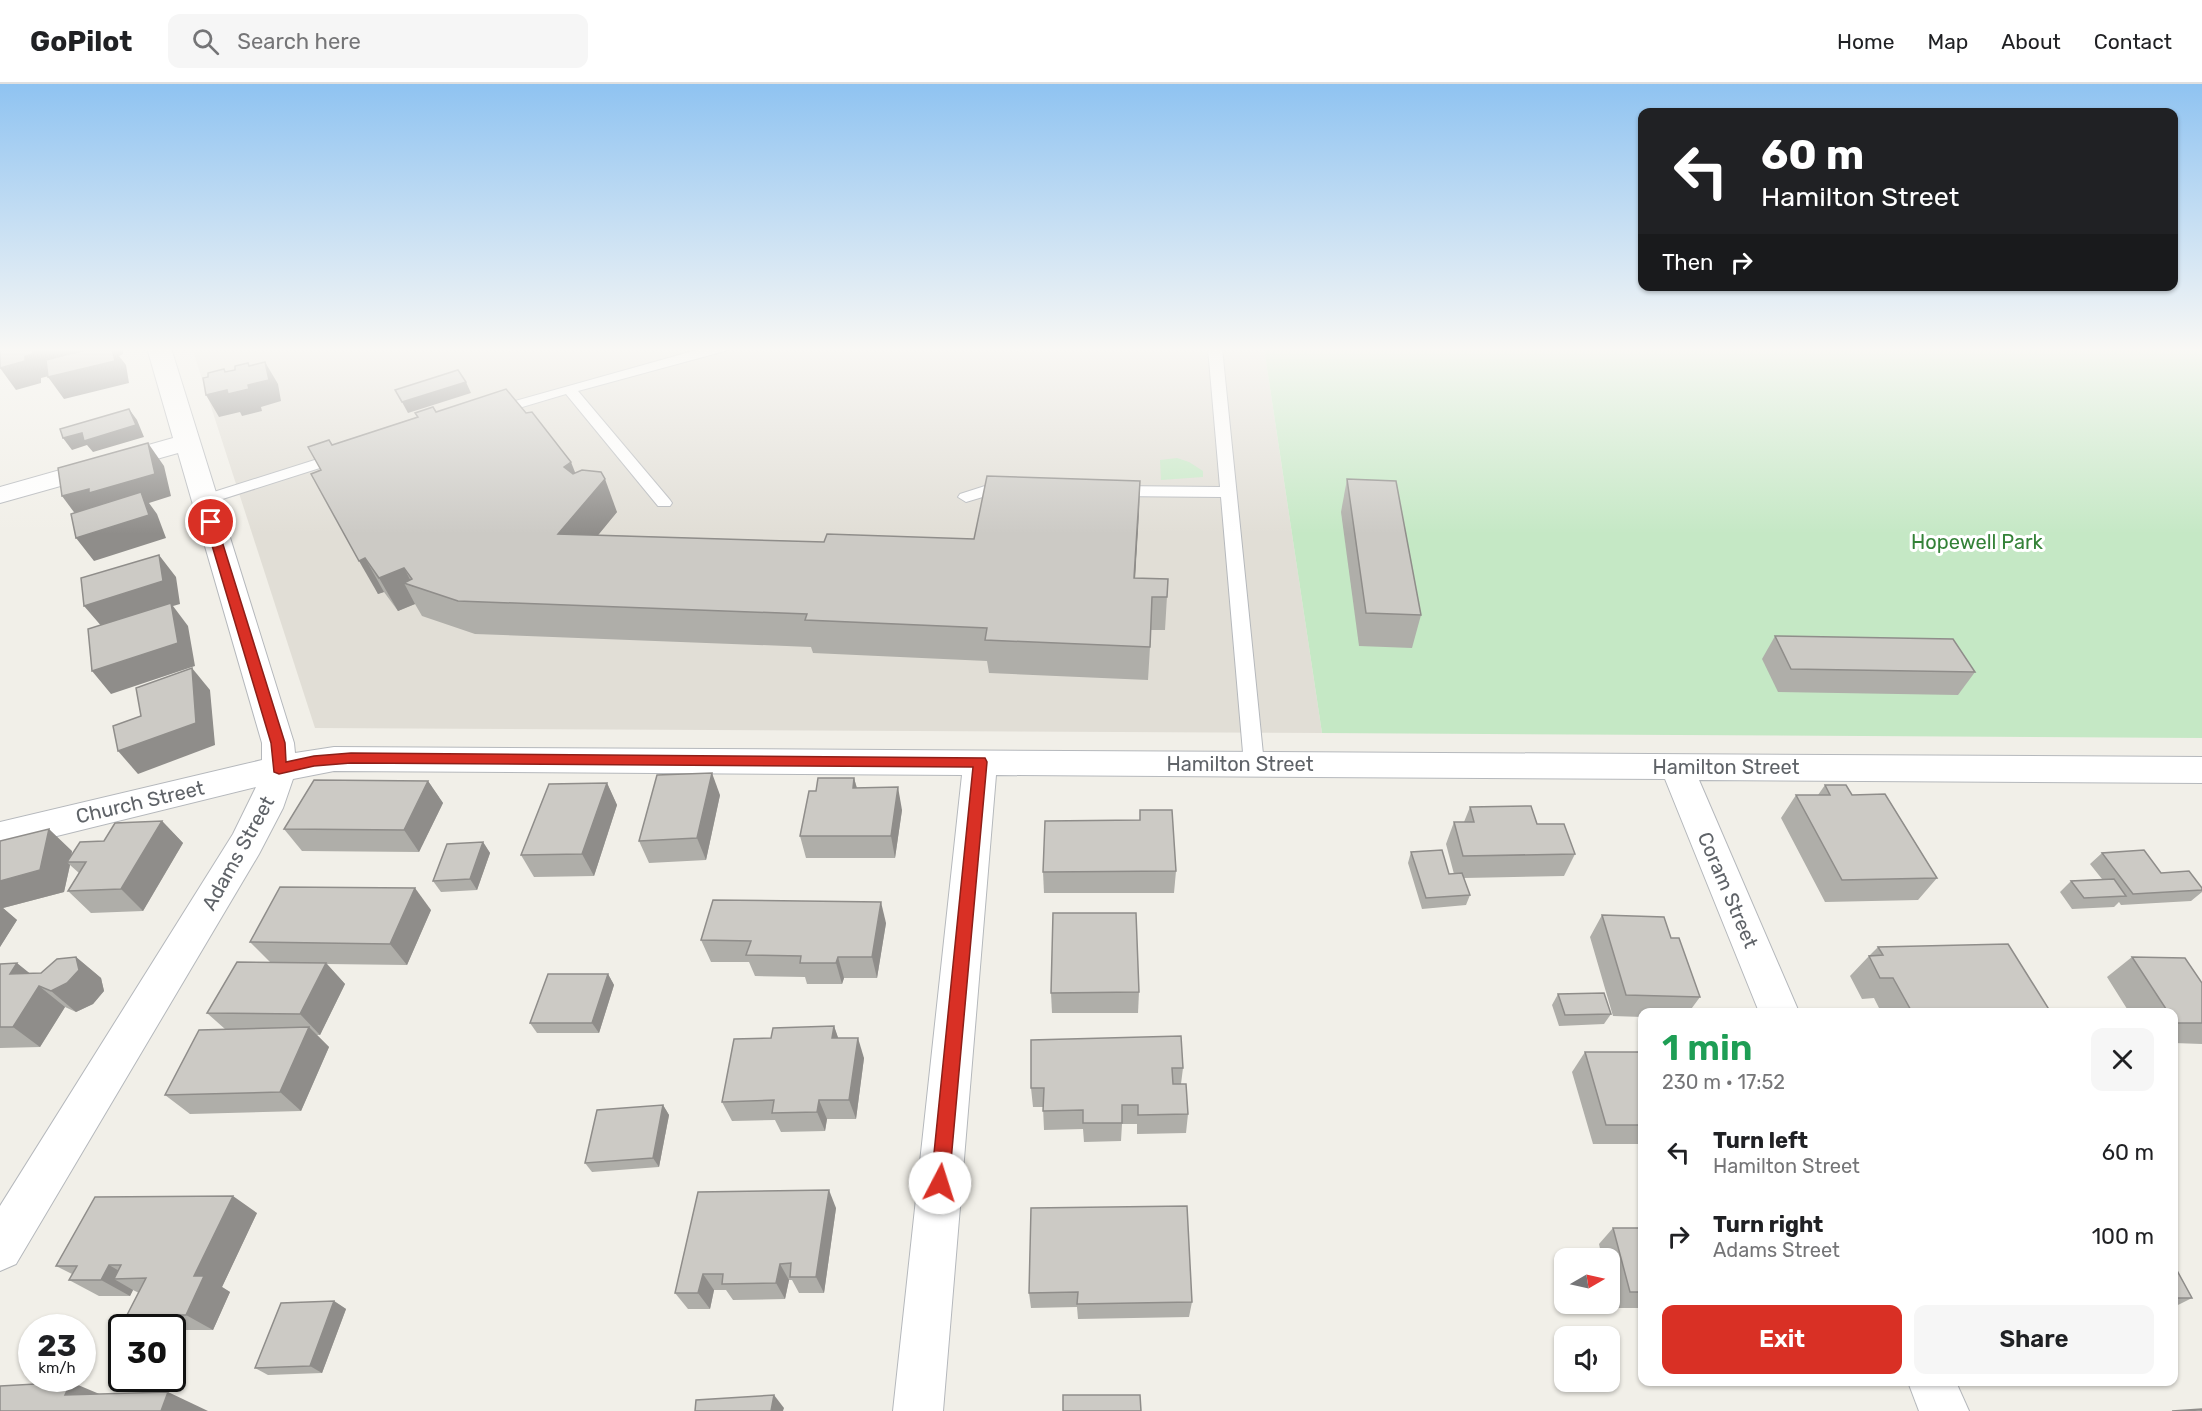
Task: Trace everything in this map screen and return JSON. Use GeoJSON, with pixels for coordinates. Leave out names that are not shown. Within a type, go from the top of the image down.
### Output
{"type":"FeatureCollection","features":[{"type":"Feature","properties":{"kind":"street","name":"Adams Street"},"geometry":{"type":"LineString","coordinates":[[0,1248],[246,844],[272,795],[279,769],[278,743],[177,410]]}},
{"type":"Feature","properties":{"kind":"street"},"geometry":{"type":"LineString","coordinates":[[0,495],[187,442]]}},
{"type":"Feature","properties":{"kind":"street","name":"Hamilton Street"},"geometry":{"type":"LineString","coordinates":[[279,769],[314,761],[351,758],[2202,770]]}},
{"type":"Feature","properties":{"kind":"street"},"geometry":{"type":"LineString","coordinates":[[918,1411],[981,762]]}},
{"type":"Feature","properties":{"kind":"street","name":"Coram Street"},"geometry":{"type":"LineString","coordinates":[[1677,767],[1777,1008]]}},
{"type":"Feature","properties":{"kind":"street","name":"Church Street"},"geometry":{"type":"LineString","coordinates":[[0,836],[279,769]]}},
{"type":"Feature","properties":{"kind":"street"},"geometry":{"type":"LineString","coordinates":[[1934,1386],[1944,1411]]}},
{"type":"Feature","properties":{"kind":"lane"},"geometry":{"type":"LineString","coordinates":[[483,414],[497,410]]}},
{"type":"Feature","properties":{"kind":"lane"},"geometry":{"type":"LineString","coordinates":[[586,410],[664,503]]}},
{"type":"Feature","properties":{"kind":"lane"},"geometry":{"type":"LineString","coordinates":[[1221,410],[1254,764]]}},
{"type":"Feature","properties":{"kind":"lane"},"geometry":{"type":"LineString","coordinates":[[204,500],[353,453]]}},
{"type":"Feature","properties":{"kind":"lane"},"geometry":{"type":"LineString","coordinates":[[966,497],[986,491],[1029,490]]}},
{"type":"Feature","properties":{"kind":"lane"},"geometry":{"type":"LineString","coordinates":[[1100,491],[1228,492]]}},
{"type":"Feature","properties":{"kind":"shaded area"},"geometry":{"type":"Polygon","coordinates":[[[212,410],[1273,410],[1322,733],[315,728],[212,410]]]}},
{"type":"Feature","properties":{"kind":"green space","name":"Hopewell Park"},"geometry":{"type":"Polygon","coordinates":[[[1273,410],[2202,410],[2202,738],[1322,733],[1273,410]]]}},
{"type":"Feature","properties":{"kind":"green space"},"geometry":{"type":"Polygon","coordinates":[[[1177,458],[1203,471],[1203,477],[1161,480],[1160,460],[1177,458]]]}},
{"type":"Feature","properties":{"kind":"building"},"geometry":{"type":"Polygon","coordinates":[[[126,410],[129,410],[136,425],[84,441],[82,433],[63,438],[60,429],[126,410]]]}},
{"type":"Feature","properties":{"kind":"building"},"geometry":{"type":"Polygon","coordinates":[[[424,410],[435,410],[436,412],[442,410],[523,410],[526,413],[532,412],[571,462],[564,467],[573,474],[582,470],[601,472],[605,479],[558,534],[824,542],[827,534],[974,539],[987,476],[1140,481],[1134,578],[1168,579],[1167,597],[1152,597],[1150,647],[985,640],[987,628],[805,620],[807,614],[458,601],[404,583],[412,579],[404,568],[379,578],[365,558],[359,561],[311,474],[321,470],[308,447],[329,440],[332,445],[418,417],[415,413],[424,410]]]}},
{"type":"Feature","properties":{"kind":"building"},"geometry":{"type":"Polygon","coordinates":[[[148,443],[155,474],[89,493],[89,489],[62,496],[58,468],[148,443]]]}},
{"type":"Feature","properties":{"kind":"building"},"geometry":{"type":"Polygon","coordinates":[[[1347,479],[1396,481],[1421,615],[1366,613],[1347,479]]]}},
{"type":"Feature","properties":{"kind":"building"},"geometry":{"type":"Polygon","coordinates":[[[141,492],[149,515],[76,538],[71,514],[141,492]]]}},
{"type":"Feature","properties":{"kind":"building"},"geometry":{"type":"Polygon","coordinates":[[[159,555],[163,581],[84,606],[81,578],[159,555]]]}},
{"type":"Feature","properties":{"kind":"building"},"geometry":{"type":"Polygon","coordinates":[[[171,603],[178,643],[92,671],[88,629],[171,603]]]}},
{"type":"Feature","properties":{"kind":"building"},"geometry":{"type":"Polygon","coordinates":[[[1775,636],[1953,639],[1975,672],[1791,669],[1775,636]]]}},
{"type":"Feature","properties":{"kind":"building"},"geometry":{"type":"Polygon","coordinates":[[[192,668],[196,723],[118,751],[113,726],[141,716],[136,688],[192,668]]]}},
{"type":"Feature","properties":{"kind":"building"},"geometry":{"type":"Polygon","coordinates":[[[712,773],[697,838],[639,841],[657,775],[712,773]]]}},
{"type":"Feature","properties":{"kind":"building"},"geometry":{"type":"Polygon","coordinates":[[[818,778],[854,778],[853,788],[898,787],[891,836],[800,836],[809,791],[816,791],[818,778]]]}},
{"type":"Feature","properties":{"kind":"building"},"geometry":{"type":"Polygon","coordinates":[[[314,780],[428,781],[404,830],[284,829],[314,780]]]}},
{"type":"Feature","properties":{"kind":"building"},"geometry":{"type":"Polygon","coordinates":[[[607,783],[582,854],[521,855],[549,784],[607,783]]]}},
{"type":"Feature","properties":{"kind":"building"},"geometry":{"type":"Polygon","coordinates":[[[1825,785],[1846,785],[1852,795],[1885,794],[1937,878],[1842,880],[1796,795],[1830,795],[1825,785]]]}},
{"type":"Feature","properties":{"kind":"building"},"geometry":{"type":"Polygon","coordinates":[[[1531,806],[1537,824],[1564,824],[1575,854],[1463,856],[1454,822],[1474,822],[1470,807],[1531,806]]]}},
{"type":"Feature","properties":{"kind":"building"},"geometry":{"type":"Polygon","coordinates":[[[1140,810],[1172,810],[1176,871],[1043,872],[1045,821],[1140,820],[1140,810]]]}},
{"type":"Feature","properties":{"kind":"building"},"geometry":{"type":"Polygon","coordinates":[[[162,821],[121,889],[68,891],[86,862],[67,862],[80,842],[104,841],[115,823],[162,821]]]}},
{"type":"Feature","properties":{"kind":"building"},"geometry":{"type":"Polygon","coordinates":[[[49,829],[40,870],[0,881],[0,841],[49,829]]]}},
{"type":"Feature","properties":{"kind":"building"},"geometry":{"type":"Polygon","coordinates":[[[483,842],[470,879],[433,881],[447,844],[483,842]]]}},
{"type":"Feature","properties":{"kind":"building"},"geometry":{"type":"Polygon","coordinates":[[[1442,850],[1449,874],[1462,873],[1470,895],[1426,898],[1411,852],[1442,850]]]}},
{"type":"Feature","properties":{"kind":"building"},"geometry":{"type":"Polygon","coordinates":[[[2144,850],[2161,873],[2189,871],[2202,890],[2133,894],[2102,853],[2144,850]]]}},
{"type":"Feature","properties":{"kind":"building"},"geometry":{"type":"Polygon","coordinates":[[[2114,879],[2126,896],[2084,898],[2071,881],[2114,879]]]}},
{"type":"Feature","properties":{"kind":"building"},"geometry":{"type":"Polygon","coordinates":[[[280,887],[415,888],[390,944],[250,942],[280,887]]]}},
{"type":"Feature","properties":{"kind":"building"},"geometry":{"type":"Polygon","coordinates":[[[713,900],[881,902],[872,957],[838,957],[836,963],[800,963],[801,956],[746,955],[751,941],[701,940],[713,900]]]}},
{"type":"Feature","properties":{"kind":"building"},"geometry":{"type":"Polygon","coordinates":[[[1053,913],[1136,913],[1139,992],[1051,993],[1053,913]]]}},
{"type":"Feature","properties":{"kind":"building"},"geometry":{"type":"Polygon","coordinates":[[[1602,915],[1664,917],[1671,938],[1679,938],[1700,997],[1626,995],[1602,915]]]}},
{"type":"Feature","properties":{"kind":"building"},"geometry":{"type":"Polygon","coordinates":[[[2008,944],[2048,1008],[1910,1008],[1893,978],[1880,978],[1869,956],[1883,955],[1878,947],[2008,944]]]}},
{"type":"Feature","properties":{"kind":"building"},"geometry":{"type":"Polygon","coordinates":[[[76,957],[79,970],[67,983],[51,991],[39,986],[13,1027],[0,1027],[0,964],[17,963],[10,974],[41,973],[57,959],[76,957]]]}},
{"type":"Feature","properties":{"kind":"building"},"geometry":{"type":"Polygon","coordinates":[[[2132,957],[2185,958],[2202,983],[2202,1023],[2178,1023],[2178,1008],[2165,1008],[2132,957]]]}},
{"type":"Feature","properties":{"kind":"building"},"geometry":{"type":"Polygon","coordinates":[[[237,962],[326,963],[300,1014],[207,1013],[237,962]]]}},
{"type":"Feature","properties":{"kind":"building"},"geometry":{"type":"Polygon","coordinates":[[[548,974],[608,974],[592,1023],[530,1023],[548,974]]]}},
{"type":"Feature","properties":{"kind":"building"},"geometry":{"type":"Polygon","coordinates":[[[1604,993],[1611,1014],[1565,1015],[1558,994],[1604,993]]]}},
{"type":"Feature","properties":{"kind":"building"},"geometry":{"type":"Polygon","coordinates":[[[834,1026],[832,1038],[858,1038],[849,1100],[819,1100],[817,1112],[772,1113],[774,1100],[722,1102],[734,1039],[771,1038],[773,1028],[834,1026]]]}},
{"type":"Feature","properties":{"kind":"building"},"geometry":{"type":"Polygon","coordinates":[[[309,1027],[280,1092],[165,1095],[199,1030],[309,1027]]]}},
{"type":"Feature","properties":{"kind":"building"},"geometry":{"type":"Polygon","coordinates":[[[1181,1036],[1183,1068],[1172,1068],[1173,1084],[1186,1084],[1188,1114],[1138,1115],[1138,1105],[1122,1105],[1122,1123],[1083,1123],[1083,1110],[1043,1111],[1044,1088],[1031,1088],[1031,1040],[1181,1036]]]}},
{"type":"Feature","properties":{"kind":"building"},"geometry":{"type":"Polygon","coordinates":[[[1585,1052],[1638,1052],[1638,1125],[1606,1125],[1585,1052]]]}},
{"type":"Feature","properties":{"kind":"building"},"geometry":{"type":"Polygon","coordinates":[[[663,1105],[653,1158],[585,1163],[597,1110],[663,1105]]]}},
{"type":"Feature","properties":{"kind":"building"},"geometry":{"type":"Polygon","coordinates":[[[829,1190],[816,1277],[790,1277],[791,1263],[780,1264],[776,1283],[722,1284],[723,1274],[703,1274],[698,1293],[675,1293],[698,1192],[829,1190]]]}},
{"type":"Feature","properties":{"kind":"building"},"geometry":{"type":"Polygon","coordinates":[[[233,1196],[194,1276],[204,1276],[186,1315],[128,1314],[146,1278],[114,1279],[121,1265],[109,1265],[101,1280],[69,1280],[77,1266],[56,1266],[95,1197],[233,1196]]]}},
{"type":"Feature","properties":{"kind":"building"},"geometry":{"type":"Polygon","coordinates":[[[1187,1206],[1192,1302],[1077,1304],[1078,1292],[1029,1293],[1031,1208],[1187,1206]]]}},
{"type":"Feature","properties":{"kind":"building"},"geometry":{"type":"Polygon","coordinates":[[[1613,1228],[1638,1228],[1638,1292],[1630,1292],[1613,1228]]]}},
{"type":"Feature","properties":{"kind":"building"},"geometry":{"type":"Polygon","coordinates":[[[2178,1272],[2192,1298],[2178,1298],[2178,1272]]]}},
{"type":"Feature","properties":{"kind":"building"},"geometry":{"type":"Polygon","coordinates":[[[334,1301],[310,1366],[255,1368],[281,1303],[334,1301]]]}},
{"type":"Feature","properties":{"kind":"building"},"geometry":{"type":"Polygon","coordinates":[[[18,1385],[18,1392],[66,1392],[65,1395],[168,1392],[161,1411],[0,1411],[0,1386],[18,1385]]]}},
{"type":"Feature","properties":{"kind":"building"},"geometry":{"type":"Polygon","coordinates":[[[774,1395],[771,1411],[695,1411],[696,1400],[774,1395]]]}},
{"type":"Feature","properties":{"kind":"building"},"geometry":{"type":"Polygon","coordinates":[[[1063,1395],[1140,1395],[1141,1411],[1063,1411],[1063,1395]]]}},
{"type":"Feature","properties":{"kind":"building"},"geometry":{"type":"Polygon","coordinates":[[[2202,1409],[2202,1411],[2172,1411],[2202,1409]]]}},
{"type":"Feature","properties":{"kind":"route"},"geometry":{"type":"LineString","coordinates":[[211,522],[278,743],[279,769],[314,761],[351,758],[981,762],[940,1183]]}}]}
